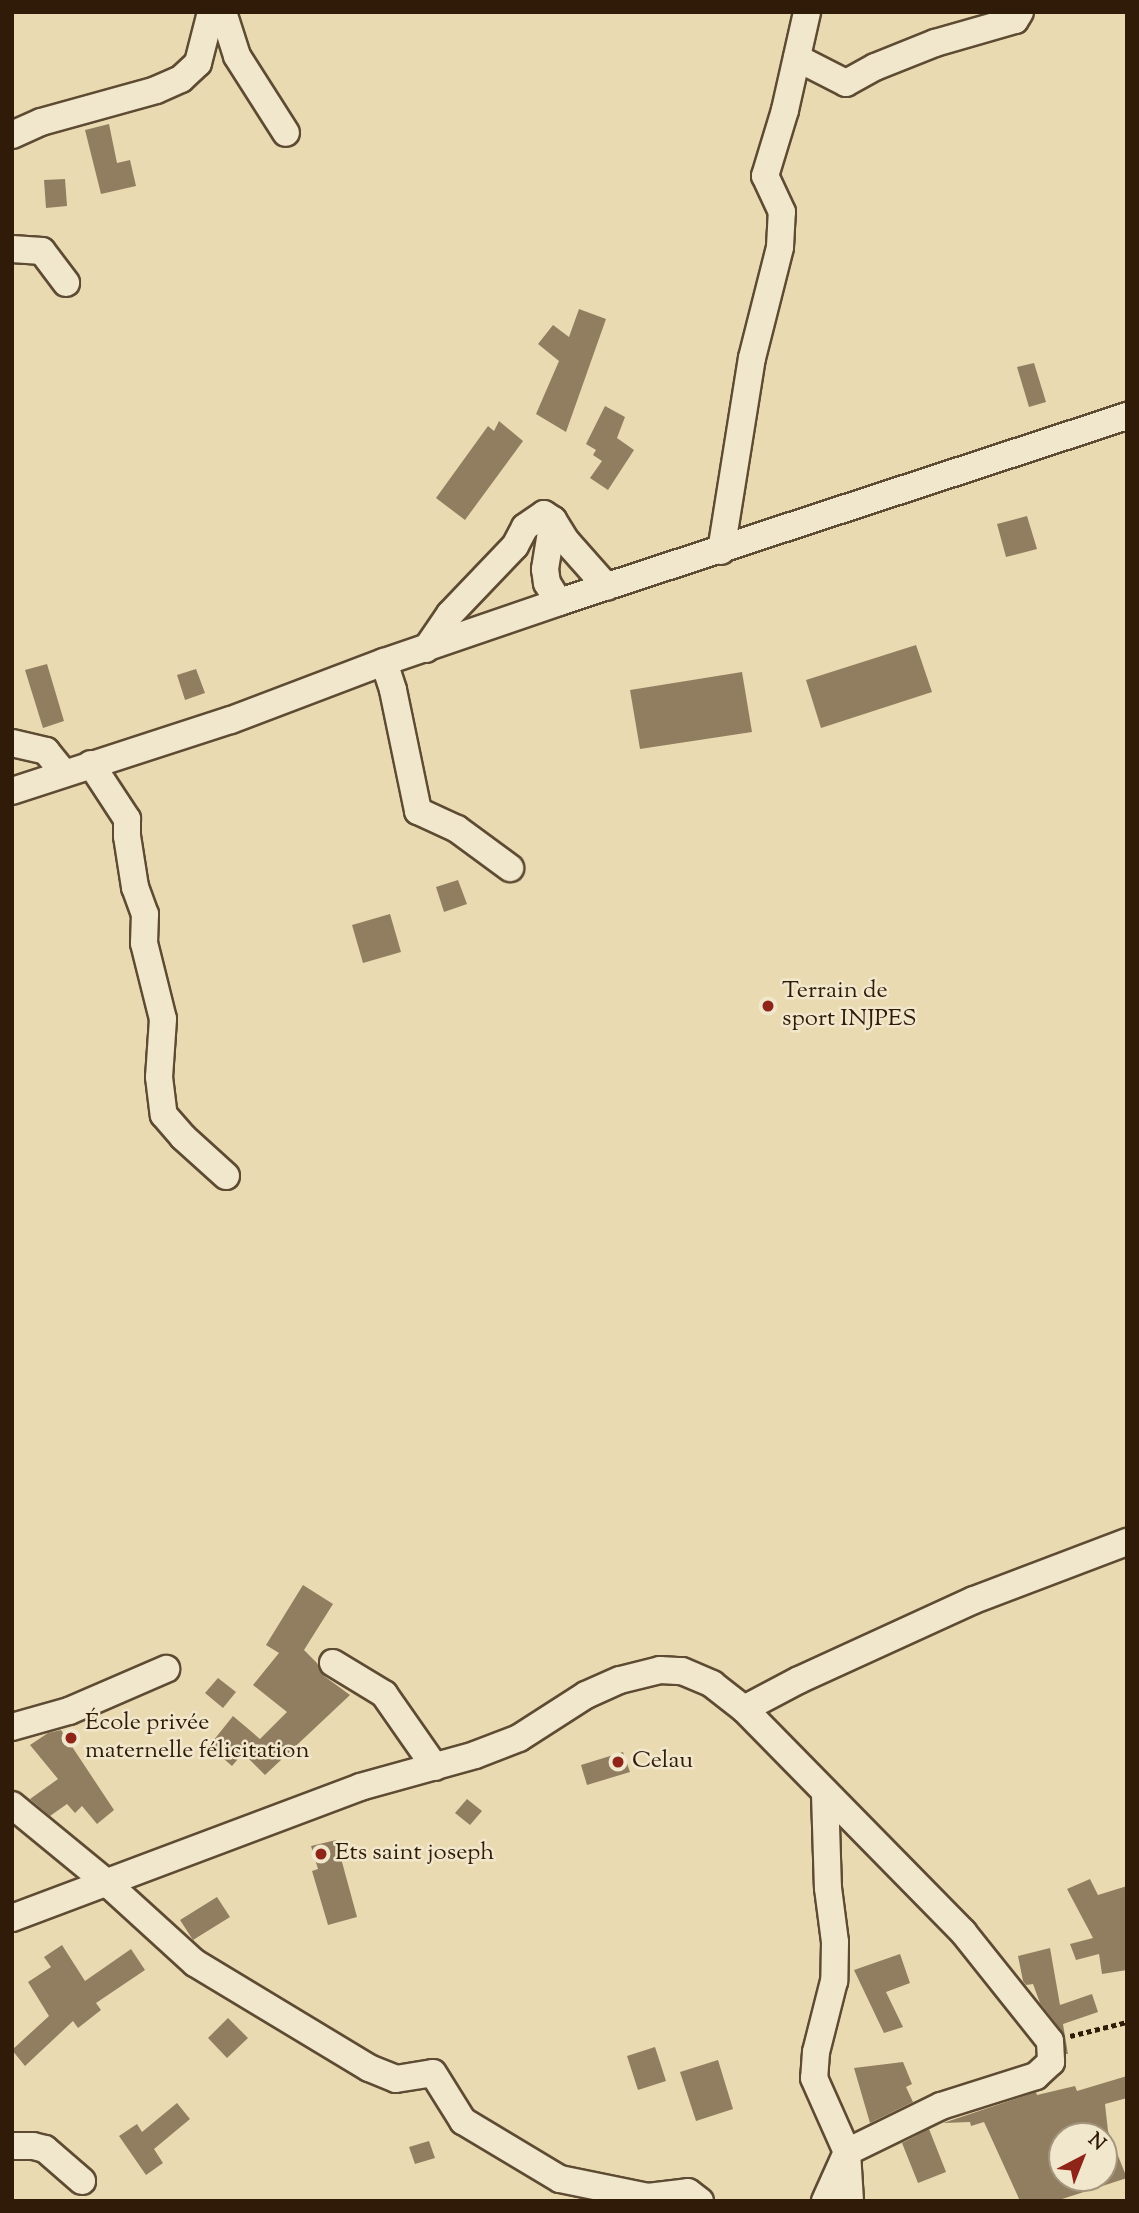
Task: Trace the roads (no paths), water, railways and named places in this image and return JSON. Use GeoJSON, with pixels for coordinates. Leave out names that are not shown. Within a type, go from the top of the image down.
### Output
{"type":"FeatureCollection","features":[{"type":"Feature","properties":{"kind":"street"},"geometry":{"type":"LineString","coordinates":[[12,135],[41,122],[156,90],[181,79],[198,63],[211,12]]}},
{"type":"Feature","properties":{"kind":"street"},"geometry":{"type":"LineString","coordinates":[[223,12],[237,56],[286,133]]}},
{"type":"Feature","properties":{"kind":"street"},"geometry":{"type":"LineString","coordinates":[[721,551],[752,358],[780,247],[782,212],[765,176],[807,12]]}},
{"type":"Feature","properties":{"kind":"street"},"geometry":{"type":"LineString","coordinates":[[797,58],[846,83],[875,67],[935,43],[1015,20],[1020,12]]}},
{"type":"Feature","properties":{"kind":"street"},"geometry":{"type":"LineString","coordinates":[[12,249],[42,251],[66,283]]}},
{"type":"Feature","properties":{"kind":"street"},"geometry":{"type":"LineString","coordinates":[[12,792],[231,720],[384,662],[559,602],[1127,416]]}},
{"type":"Feature","properties":{"kind":"street"},"geometry":{"type":"LineString","coordinates":[[426,649],[450,614],[515,546],[525,527],[544,514],[553,520],[567,542],[607,587]]}},
{"type":"Feature","properties":{"kind":"street"},"geometry":{"type":"LineString","coordinates":[[553,520],[545,569],[547,583],[559,602]]}},
{"type":"Feature","properties":{"kind":"street"},"geometry":{"type":"LineString","coordinates":[[384,662],[393,690],[418,811],[457,829],[510,868]]}},
{"type":"Feature","properties":{"kind":"street"},"geometry":{"type":"LineString","coordinates":[[12,743],[46,751],[64,774]]}},
{"type":"Feature","properties":{"kind":"street"},"geometry":{"type":"LineString","coordinates":[[92,764],[127,819],[135,887],[145,914],[144,943],[163,1019],[159,1077],[164,1115],[183,1138],[226,1176]]}},
{"type":"Feature","properties":{"kind":"street"},"geometry":{"type":"LineString","coordinates":[[744,1709],[799,1680],[974,1600],[1127,1542]]}},
{"type":"Feature","properties":{"kind":"street"},"geometry":{"type":"LineString","coordinates":[[333,1663],[384,1695],[435,1767]]}},
{"type":"Feature","properties":{"kind":"street"},"geometry":{"type":"LineString","coordinates":[[12,1727],[69,1711],[166,1669]]}},
{"type":"Feature","properties":{"kind":"street"},"geometry":{"type":"LineString","coordinates":[[12,1918],[360,1787],[435,1767],[520,1738],[586,1695],[620,1680],[660,1670],[681,1671],[712,1684],[744,1709],[963,1933],[1050,2041],[1051,2063],[1036,2076],[941,2106],[847,2152],[825,2201]]}},
{"type":"Feature","properties":{"kind":"street"},"geometry":{"type":"LineString","coordinates":[[825,1794],[828,1888],[835,1942],[834,1981],[816,2052],[814,2078],[847,2152],[849,2201]]}},
{"type":"Feature","properties":{"kind":"street"},"geometry":{"type":"LineString","coordinates":[[12,1805],[107,1883],[195,1963],[369,2068],[396,2079],[433,2073],[463,2121],[560,2179],[648,2197],[688,2192],[700,2201]]}},
{"type":"Feature","properties":{"kind":"street"},"geometry":{"type":"LineString","coordinates":[[12,2146],[33,2146],[45,2150],[82,2181]]}},
{"type":"Feature","properties":{"kind":"place","name":"Terrain de sport INJPES"},"geometry":{"type":"Point","coordinates":[768,1006]}},
{"type":"Feature","properties":{"kind":"place","name":"École privée maternelle félicitation"},"geometry":{"type":"Point","coordinates":[71,1738]}},
{"type":"Feature","properties":{"kind":"place","name":"Celau"},"geometry":{"type":"Point","coordinates":[618,1762]}},
{"type":"Feature","properties":{"kind":"place","name":"Ets saint joseph"},"geometry":{"type":"Point","coordinates":[321,1854]}}]}
